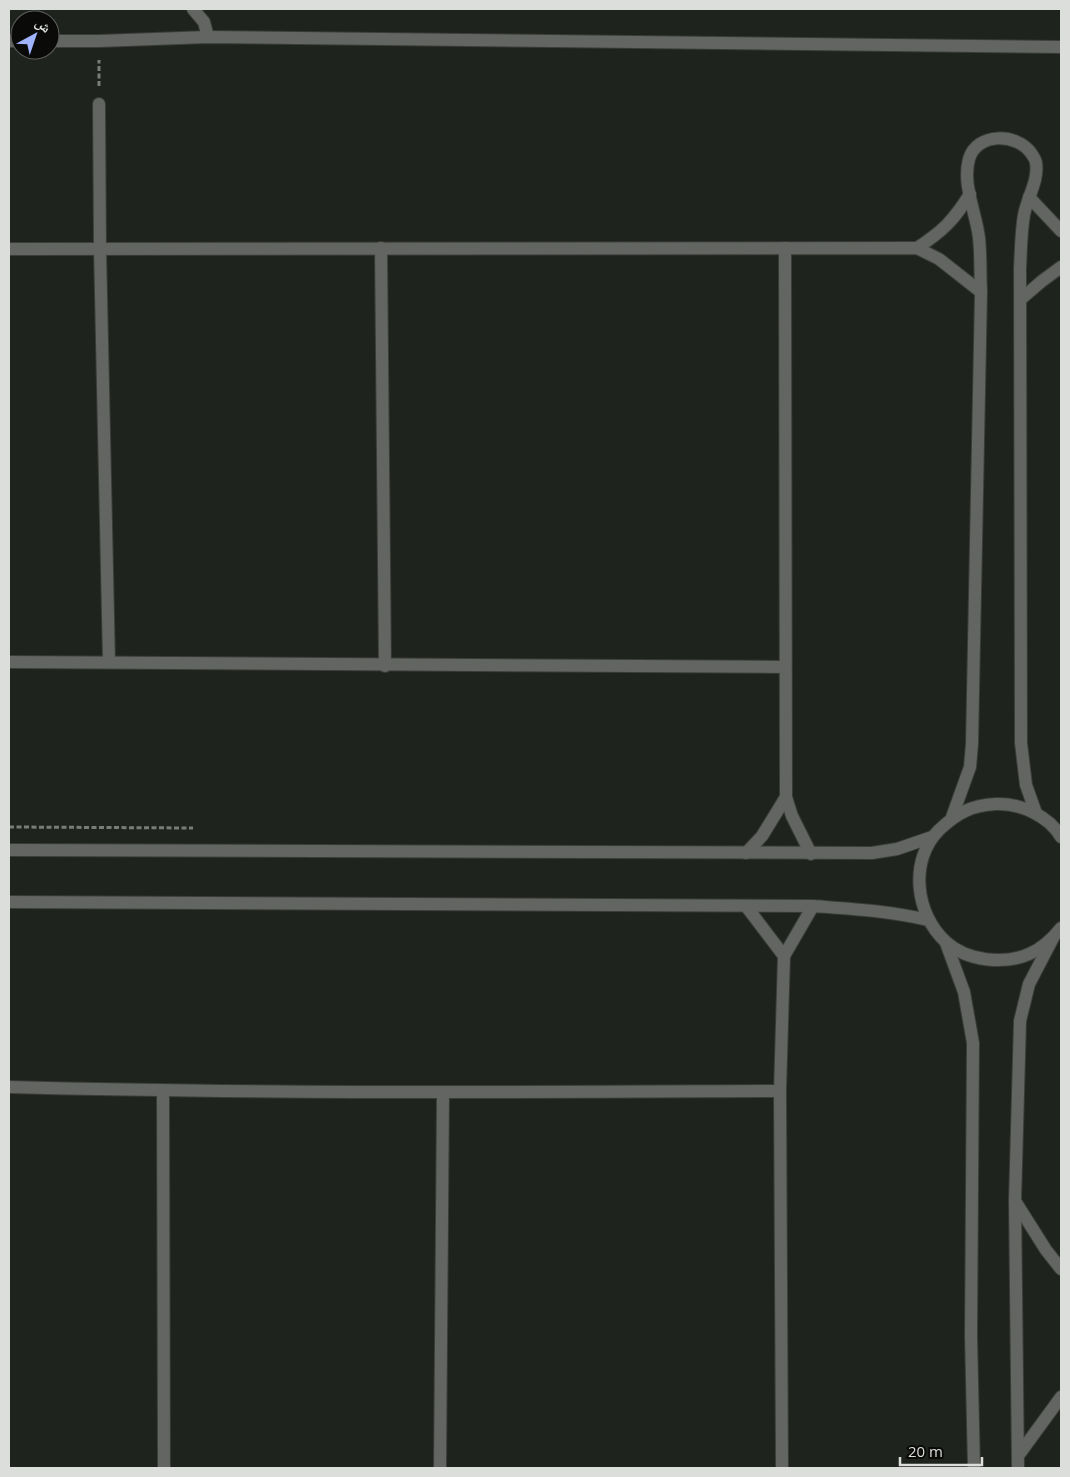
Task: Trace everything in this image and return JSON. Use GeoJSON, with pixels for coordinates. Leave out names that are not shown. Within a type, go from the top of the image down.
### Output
{"type":"FeatureCollection","features":[{"type":"Feature","properties":{"kind":"street"},"geometry":{"type":"LineString","coordinates":[[193,9],[204,22],[208,37]]}},
{"type":"Feature","properties":{"kind":"street"},"geometry":{"type":"LineString","coordinates":[[60,41],[208,37],[1061,47]]}},
{"type":"Feature","properties":{"kind":"street"},"geometry":{"type":"LineString","coordinates":[[99,104],[100,249],[109,662]]}},
{"type":"Feature","properties":{"kind":"street"},"geometry":{"type":"LineString","coordinates":[[952,817],[970,767],[972,744],[981,292],[979,239],[967,175],[970,158],[977,145],[994,138],[1011,139],[1026,147],[1036,162],[1035,180],[1024,214],[1021,241],[1021,743],[1026,785],[1036,813]]}},
{"type":"Feature","properties":{"kind":"street"},"geometry":{"type":"LineString","coordinates":[[917,248],[939,234],[956,215],[970,194]]}},
{"type":"Feature","properties":{"kind":"street"},"geometry":{"type":"LineString","coordinates":[[1029,196],[1061,231]]}},
{"type":"Feature","properties":{"kind":"street"},"geometry":{"type":"LineString","coordinates":[[381,248],[385,666]]}},
{"type":"Feature","properties":{"kind":"street"},"geometry":{"type":"LineString","coordinates":[[785,248],[786,796],[792,816],[811,854]]}},
{"type":"Feature","properties":{"kind":"street"},"geometry":{"type":"LineString","coordinates":[[9,249],[917,248],[939,259],[981,292]]}},
{"type":"Feature","properties":{"kind":"street"},"geometry":{"type":"LineString","coordinates":[[1021,300],[1061,267]]}},
{"type":"Feature","properties":{"kind":"street"},"geometry":{"type":"LineString","coordinates":[[9,662],[385,666],[785,667]]}},
{"type":"Feature","properties":{"kind":"street"},"geometry":{"type":"LineString","coordinates":[[746,853],[762,836],[786,796]]}},
{"type":"Feature","properties":{"kind":"street"},"geometry":{"type":"LineString","coordinates":[[974,1468],[971,1336],[973,1043],[964,992],[946,943],[928,920],[919,893],[920,864],[932,837],[952,817],[979,805],[1008,804],[1036,813],[1060,834]]}},
{"type":"Feature","properties":{"kind":"street"},"geometry":{"type":"LineString","coordinates":[[9,850],[811,854],[872,853],[897,849],[932,837]]}},
{"type":"Feature","properties":{"kind":"street"},"geometry":{"type":"LineString","coordinates":[[9,902],[813,906],[873,910],[928,920]]}},
{"type":"Feature","properties":{"kind":"street"},"geometry":{"type":"LineString","coordinates":[[746,906],[784,956]]}},
{"type":"Feature","properties":{"kind":"street"},"geometry":{"type":"LineString","coordinates":[[782,1468],[780,1091],[784,956],[813,906]]}},
{"type":"Feature","properties":{"kind":"street"},"geometry":{"type":"LineString","coordinates":[[946,943],[972,957],[1001,961],[1029,954],[1057,933]]}},
{"type":"Feature","properties":{"kind":"street"},"geometry":{"type":"LineString","coordinates":[[1018,1462],[1015,1201],[1020,1021],[1029,984],[1057,933]]}},
{"type":"Feature","properties":{"kind":"street"},"geometry":{"type":"LineString","coordinates":[[9,1087],[163,1091],[443,1093],[780,1091]]}},
{"type":"Feature","properties":{"kind":"street"},"geometry":{"type":"LineString","coordinates":[[163,1091],[164,1468]]}},
{"type":"Feature","properties":{"kind":"street"},"geometry":{"type":"LineString","coordinates":[[440,1468],[443,1093]]}},
{"type":"Feature","properties":{"kind":"street"},"geometry":{"type":"LineString","coordinates":[[1015,1201],[1046,1250],[1061,1269]]}},
{"type":"Feature","properties":{"kind":"street"},"geometry":{"type":"LineString","coordinates":[[1018,1462],[1061,1397]]}},
{"type":"Feature","properties":{"kind":"path"},"geometry":{"type":"LineString","coordinates":[[99,41],[99,104]]}}]}
